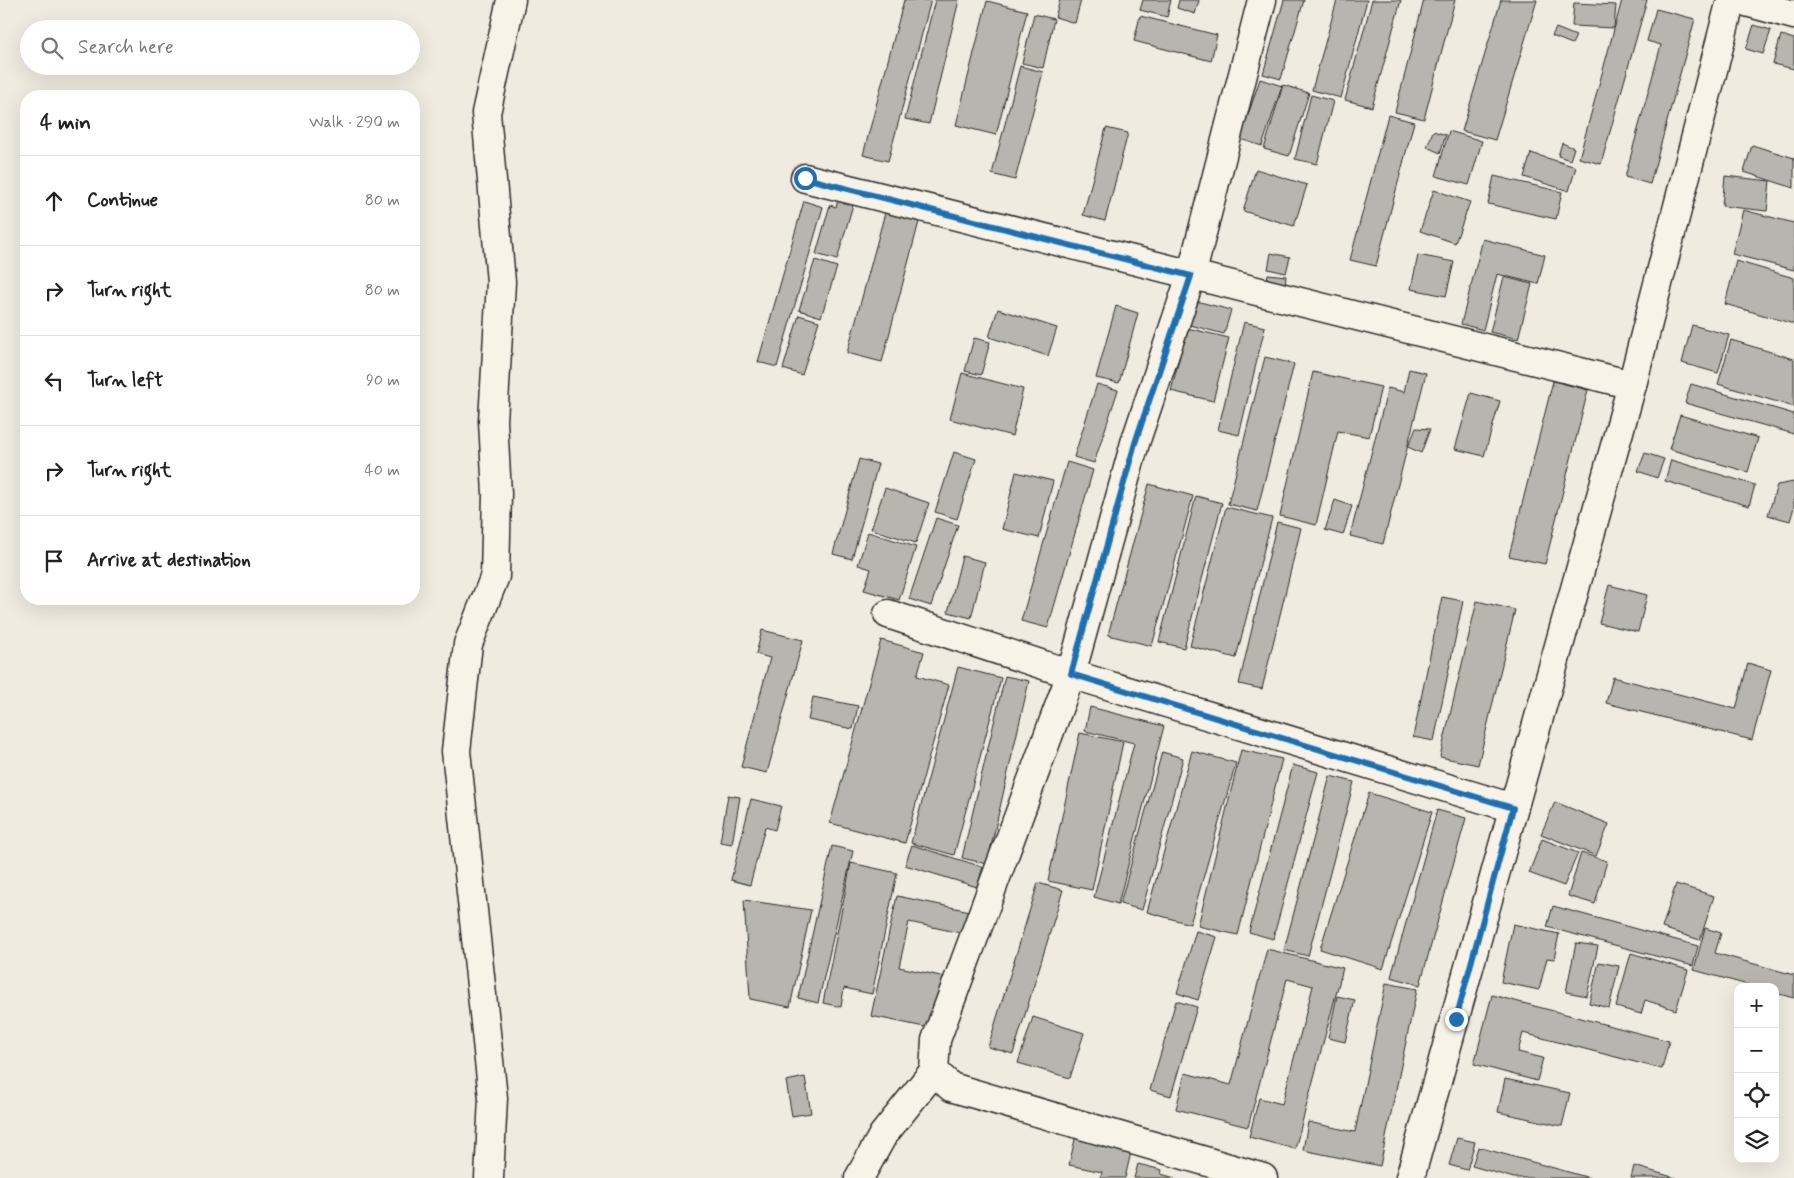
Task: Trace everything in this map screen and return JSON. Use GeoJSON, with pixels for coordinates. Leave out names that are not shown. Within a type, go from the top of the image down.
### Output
{"type":"FeatureCollection","features":[{"type":"Feature","properties":{"kind":"street"},"geometry":{"type":"LineString","coordinates":[[489,1178],[493,1098],[456,751],[468,644],[495,576],[497,494],[493,422],[501,282],[486,113],[511,0]]}},
{"type":"Feature","properties":{"kind":"street"},"geometry":{"type":"LineString","coordinates":[[859,1178],[883,1135],[934,1071],[936,1040],[1071,674],[1135,443],[1191,276],[1262,0]]}},
{"type":"Feature","properties":{"kind":"street"},"geometry":{"type":"LineString","coordinates":[[1410,1178],[1632,385],[1731,0]]}},
{"type":"Feature","properties":{"kind":"street"},"geometry":{"type":"LineString","coordinates":[[1739,0],[1794,15]]}},
{"type":"Feature","properties":{"kind":"street"},"geometry":{"type":"LineString","coordinates":[[805,178],[1632,385]]}},
{"type":"Feature","properties":{"kind":"street"},"geometry":{"type":"LineString","coordinates":[[888,614],[1071,674],[1513,808]]}},
{"type":"Feature","properties":{"kind":"street"},"geometry":{"type":"LineString","coordinates":[[934,1071],[951,1087],[1263,1178]]}},
{"type":"Feature","properties":{"kind":"building"},"geometry":{"type":"Polygon","coordinates":[[[904,0],[931,0],[888,161],[863,155],[904,0]]]}},
{"type":"Feature","properties":{"kind":"building"},"geometry":{"type":"Polygon","coordinates":[[[935,0],[959,0],[929,124],[905,119],[935,0]]]}},
{"type":"Feature","properties":{"kind":"building"},"geometry":{"type":"Polygon","coordinates":[[[1060,0],[1081,0],[1075,23],[1055,17],[1060,0]]]}},
{"type":"Feature","properties":{"kind":"building"},"geometry":{"type":"Polygon","coordinates":[[[1143,0],[1171,0],[1167,17],[1140,10],[1143,0]]]}},
{"type":"Feature","properties":{"kind":"building"},"geometry":{"type":"Polygon","coordinates":[[[1179,0],[1199,0],[1195,14],[1177,8],[1179,0]]]}},
{"type":"Feature","properties":{"kind":"building"},"geometry":{"type":"Polygon","coordinates":[[[1284,0],[1304,0],[1281,79],[1263,74],[1284,0]]]}},
{"type":"Feature","properties":{"kind":"building"},"geometry":{"type":"Polygon","coordinates":[[[1337,0],[1367,0],[1341,98],[1312,90],[1337,0]]]}},
{"type":"Feature","properties":{"kind":"building"},"geometry":{"type":"Polygon","coordinates":[[[1372,0],[1401,0],[1372,107],[1345,100],[1372,0]]]}},
{"type":"Feature","properties":{"kind":"building"},"geometry":{"type":"Polygon","coordinates":[[[1424,0],[1455,0],[1424,119],[1395,112],[1424,0]]]}},
{"type":"Feature","properties":{"kind":"building"},"geometry":{"type":"Polygon","coordinates":[[[1501,0],[1537,0],[1495,140],[1462,131],[1501,0]]]}},
{"type":"Feature","properties":{"kind":"building"},"geometry":{"type":"Polygon","coordinates":[[[1622,0],[1647,0],[1601,164],[1579,158],[1622,0]]]}},
{"type":"Feature","properties":{"kind":"building"},"geometry":{"type":"Polygon","coordinates":[[[987,1],[1027,11],[996,135],[956,125],[987,1]]]}},
{"type":"Feature","properties":{"kind":"building"},"geometry":{"type":"Polygon","coordinates":[[[1574,3],[1616,5],[1614,28],[1572,26],[1574,3]]]}},
{"type":"Feature","properties":{"kind":"building"},"geometry":{"type":"Polygon","coordinates":[[[1656,9],[1695,19],[1650,184],[1625,177],[1661,45],[1647,41],[1656,9]]]}},
{"type":"Feature","properties":{"kind":"building"},"geometry":{"type":"Polygon","coordinates":[[[1034,14],[1054,19],[1043,68],[1022,63],[1034,14]]]}},
{"type":"Feature","properties":{"kind":"building"},"geometry":{"type":"Polygon","coordinates":[[[1140,16],[1217,35],[1211,61],[1134,41],[1140,16]]]}},
{"type":"Feature","properties":{"kind":"building"},"geometry":{"type":"Polygon","coordinates":[[[1754,25],[1771,30],[1763,54],[1746,49],[1754,25]]]}},
{"type":"Feature","properties":{"kind":"building"},"geometry":{"type":"Polygon","coordinates":[[[1556,28],[1576,36],[1572,44],[1552,36],[1556,28]]]}},
{"type":"Feature","properties":{"kind":"building"},"geometry":{"type":"Polygon","coordinates":[[[1781,35],[1794,39],[1794,69],[1773,64],[1781,35]]]}},
{"type":"Feature","properties":{"kind":"building"},"geometry":{"type":"Polygon","coordinates":[[[1020,66],[1043,72],[1015,180],[992,174],[1020,66]]]}},
{"type":"Feature","properties":{"kind":"building"},"geometry":{"type":"Polygon","coordinates":[[[1260,79],[1282,86],[1262,146],[1240,139],[1260,79]]]}},
{"type":"Feature","properties":{"kind":"building"},"geometry":{"type":"Polygon","coordinates":[[[1283,85],[1309,93],[1289,156],[1264,149],[1283,85]]]}},
{"type":"Feature","properties":{"kind":"building"},"geometry":{"type":"Polygon","coordinates":[[[1311,95],[1333,101],[1317,164],[1295,159],[1311,95]]]}},
{"type":"Feature","properties":{"kind":"building"},"geometry":{"type":"Polygon","coordinates":[[[1388,115],[1414,122],[1376,266],[1350,260],[1388,115]]]}},
{"type":"Feature","properties":{"kind":"building"},"geometry":{"type":"Polygon","coordinates":[[[1106,128],[1128,133],[1105,221],[1083,215],[1106,128]]]}},
{"type":"Feature","properties":{"kind":"building"},"geometry":{"type":"Polygon","coordinates":[[[1433,131],[1446,135],[1440,153],[1427,147],[1433,131]]]}},
{"type":"Feature","properties":{"kind":"building"},"geometry":{"type":"Polygon","coordinates":[[[1449,131],[1482,141],[1469,185],[1436,176],[1449,131]]]}},
{"type":"Feature","properties":{"kind":"building"},"geometry":{"type":"Polygon","coordinates":[[[1562,143],[1574,148],[1570,160],[1558,156],[1562,143]]]}},
{"type":"Feature","properties":{"kind":"building"},"geometry":{"type":"Polygon","coordinates":[[[1752,145],[1794,158],[1794,188],[1744,172],[1752,145]]]}},
{"type":"Feature","properties":{"kind":"building"},"geometry":{"type":"Polygon","coordinates":[[[1531,153],[1576,167],[1569,191],[1524,177],[1531,153]]]}},
{"type":"Feature","properties":{"kind":"building"},"geometry":{"type":"Polygon","coordinates":[[[1256,169],[1307,185],[1294,226],[1243,211],[1256,169]]]}},
{"type":"Feature","properties":{"kind":"building"},"geometry":{"type":"Polygon","coordinates":[[[1494,176],[1562,192],[1556,219],[1488,204],[1494,176]]]}},
{"type":"Feature","properties":{"kind":"building"},"geometry":{"type":"Polygon","coordinates":[[[1725,176],[1770,181],[1767,211],[1722,206],[1725,176]]]}},
{"type":"Feature","properties":{"kind":"building"},"geometry":{"type":"Polygon","coordinates":[[[1434,190],[1470,202],[1455,243],[1420,231],[1434,190]]]}},
{"type":"Feature","properties":{"kind":"building"},"geometry":{"type":"Polygon","coordinates":[[[839,197],[854,201],[837,260],[816,254],[830,205],[836,207],[839,197]]]}},
{"type":"Feature","properties":{"kind":"building"},"geometry":{"type":"Polygon","coordinates":[[[804,201],[823,207],[777,367],[758,362],[804,201]]]}},
{"type":"Feature","properties":{"kind":"building"},"geometry":{"type":"Polygon","coordinates":[[[886,209],[920,218],[882,362],[847,353],[886,209]]]}},
{"type":"Feature","properties":{"kind":"building"},"geometry":{"type":"Polygon","coordinates":[[[1743,210],[1794,223],[1794,270],[1732,254],[1743,210]]]}},
{"type":"Feature","properties":{"kind":"building"},"geometry":{"type":"Polygon","coordinates":[[[1483,239],[1545,255],[1538,284],[1497,274],[1483,330],[1461,324],[1483,239]]]}},
{"type":"Feature","properties":{"kind":"building"},"geometry":{"type":"Polygon","coordinates":[[[1271,253],[1290,257],[1286,273],[1268,269],[1271,253]]]}},
{"type":"Feature","properties":{"kind":"building"},"geometry":{"type":"Polygon","coordinates":[[[1418,255],[1454,262],[1446,296],[1411,289],[1418,255]]]}},
{"type":"Feature","properties":{"kind":"building"},"geometry":{"type":"Polygon","coordinates":[[[815,260],[837,267],[821,317],[799,310],[815,260]]]}},
{"type":"Feature","properties":{"kind":"building"},"geometry":{"type":"Polygon","coordinates":[[[1736,261],[1794,278],[1794,324],[1725,304],[1736,261]]]}},
{"type":"Feature","properties":{"kind":"building"},"geometry":{"type":"Polygon","coordinates":[[[1268,274],[1286,276],[1285,286],[1266,284],[1268,274]]]}},
{"type":"Feature","properties":{"kind":"building"},"geometry":{"type":"Polygon","coordinates":[[[1504,277],[1532,284],[1518,339],[1490,332],[1504,277]]]}},
{"type":"Feature","properties":{"kind":"building"},"geometry":{"type":"Polygon","coordinates":[[[1196,301],[1231,310],[1224,334],[1190,325],[1196,301]]]}},
{"type":"Feature","properties":{"kind":"building"},"geometry":{"type":"Polygon","coordinates":[[[1116,306],[1138,313],[1119,383],[1096,378],[1116,306]]]}},
{"type":"Feature","properties":{"kind":"building"},"geometry":{"type":"Polygon","coordinates":[[[998,309],[1057,328],[1048,356],[989,337],[998,309]]]}},
{"type":"Feature","properties":{"kind":"building"},"geometry":{"type":"Polygon","coordinates":[[[799,315],[819,321],[802,375],[783,369],[799,315]]]}},
{"type":"Feature","properties":{"kind":"building"},"geometry":{"type":"Polygon","coordinates":[[[1244,322],[1265,327],[1239,435],[1218,430],[1244,322]]]}},
{"type":"Feature","properties":{"kind":"building"},"geometry":{"type":"Polygon","coordinates":[[[1692,325],[1729,335],[1718,373],[1682,363],[1692,325]]]}},
{"type":"Feature","properties":{"kind":"building"},"geometry":{"type":"Polygon","coordinates":[[[1187,328],[1229,338],[1213,401],[1171,391],[1187,328]]]}},
{"type":"Feature","properties":{"kind":"building"},"geometry":{"type":"Polygon","coordinates":[[[974,338],[990,342],[981,375],[965,371],[974,338]]]}},
{"type":"Feature","properties":{"kind":"building"},"geometry":{"type":"Polygon","coordinates":[[[1731,340],[1794,359],[1794,407],[1718,384],[1731,340]]]}},
{"type":"Feature","properties":{"kind":"building"},"geometry":{"type":"Polygon","coordinates":[[[1265,357],[1294,364],[1257,511],[1228,504],[1265,357]]]}},
{"type":"Feature","properties":{"kind":"building"},"geometry":{"type":"Polygon","coordinates":[[[1409,369],[1426,373],[1383,544],[1350,536],[1388,388],[1404,392],[1409,369]]]}},
{"type":"Feature","properties":{"kind":"building"},"geometry":{"type":"Polygon","coordinates":[[[1313,372],[1381,387],[1369,437],[1338,431],[1316,525],[1280,516],[1313,372]]]}},
{"type":"Feature","properties":{"kind":"building"},"geometry":{"type":"Polygon","coordinates":[[[962,373],[1023,389],[1012,436],[950,419],[962,373]]]}},
{"type":"Feature","properties":{"kind":"building"},"geometry":{"type":"Polygon","coordinates":[[[1553,381],[1588,390],[1545,564],[1509,556],[1553,381]]]}},
{"type":"Feature","properties":{"kind":"building"},"geometry":{"type":"Polygon","coordinates":[[[1097,384],[1118,390],[1094,463],[1074,457],[1097,384]]]}},
{"type":"Feature","properties":{"kind":"building"},"geometry":{"type":"Polygon","coordinates":[[[1691,384],[1794,414],[1794,434],[1685,403],[1691,384]]]}},
{"type":"Feature","properties":{"kind":"building"},"geometry":{"type":"Polygon","coordinates":[[[1471,393],[1500,401],[1484,456],[1455,449],[1471,393]]]}},
{"type":"Feature","properties":{"kind":"building"},"geometry":{"type":"Polygon","coordinates":[[[1680,415],[1758,438],[1748,472],[1669,449],[1680,415]]]}},
{"type":"Feature","properties":{"kind":"building"},"geometry":{"type":"Polygon","coordinates":[[[1416,428],[1430,429],[1421,453],[1408,447],[1416,428]]]}},
{"type":"Feature","properties":{"kind":"building"},"geometry":{"type":"Polygon","coordinates":[[[954,452],[976,459],[957,519],[935,512],[954,452]]]}},
{"type":"Feature","properties":{"kind":"building"},"geometry":{"type":"Polygon","coordinates":[[[1645,453],[1664,459],[1657,478],[1638,471],[1645,453]]]}},
{"type":"Feature","properties":{"kind":"building"},"geometry":{"type":"Polygon","coordinates":[[[859,459],[878,464],[852,559],[833,554],[859,459]]]}},
{"type":"Feature","properties":{"kind":"building"},"geometry":{"type":"Polygon","coordinates":[[[1671,460],[1755,485],[1749,506],[1665,481],[1671,460]]]}},
{"type":"Feature","properties":{"kind":"building"},"geometry":{"type":"Polygon","coordinates":[[[1067,462],[1093,470],[1048,628],[1021,621],[1067,462]]]}},
{"type":"Feature","properties":{"kind":"building"},"geometry":{"type":"Polygon","coordinates":[[[1016,472],[1053,481],[1039,538],[1002,529],[1016,472]]]}},
{"type":"Feature","properties":{"kind":"building"},"geometry":{"type":"Polygon","coordinates":[[[1794,482],[1794,507],[1790,521],[1768,515],[1777,485],[1794,482]]]}},
{"type":"Feature","properties":{"kind":"building"},"geometry":{"type":"Polygon","coordinates":[[[1149,484],[1193,496],[1152,646],[1108,635],[1149,484]]]}},
{"type":"Feature","properties":{"kind":"building"},"geometry":{"type":"Polygon","coordinates":[[[885,488],[929,503],[916,543],[871,529],[885,488]]]}},
{"type":"Feature","properties":{"kind":"building"},"geometry":{"type":"Polygon","coordinates":[[[1196,496],[1222,503],[1184,648],[1159,642],[1196,496]]]}},
{"type":"Feature","properties":{"kind":"building"},"geometry":{"type":"Polygon","coordinates":[[[1335,500],[1352,506],[1343,535],[1325,530],[1335,500]]]}},
{"type":"Feature","properties":{"kind":"building"},"geometry":{"type":"Polygon","coordinates":[[[1226,507],[1272,518],[1236,658],[1190,646],[1226,507]]]}},
{"type":"Feature","properties":{"kind":"building"},"geometry":{"type":"Polygon","coordinates":[[[936,518],[958,525],[931,606],[909,599],[936,518]]]}},
{"type":"Feature","properties":{"kind":"building"},"geometry":{"type":"Polygon","coordinates":[[[1277,522],[1301,528],[1262,689],[1239,684],[1277,522]]]}},
{"type":"Feature","properties":{"kind":"building"},"geometry":{"type":"Polygon","coordinates":[[[868,532],[916,547],[899,600],[864,590],[871,569],[858,565],[868,532]]]}},
{"type":"Feature","properties":{"kind":"building"},"geometry":{"type":"Polygon","coordinates":[[[962,556],[985,562],[971,618],[948,612],[962,556]]]}},
{"type":"Feature","properties":{"kind":"building"},"geometry":{"type":"Polygon","coordinates":[[[1609,585],[1647,595],[1638,632],[1599,623],[1609,585]]]}},
{"type":"Feature","properties":{"kind":"building"},"geometry":{"type":"Polygon","coordinates":[[[1442,597],[1463,601],[1434,741],[1413,737],[1442,597]]]}},
{"type":"Feature","properties":{"kind":"building"},"geometry":{"type":"Polygon","coordinates":[[[1477,601],[1515,610],[1478,765],[1440,757],[1477,601]]]}},
{"type":"Feature","properties":{"kind":"building"},"geometry":{"type":"Polygon","coordinates":[[[762,630],[803,640],[767,773],[741,767],[770,658],[756,654],[762,630]]]}},
{"type":"Feature","properties":{"kind":"building"},"geometry":{"type":"Polygon","coordinates":[[[881,640],[924,652],[917,676],[949,685],[905,843],[830,823],[881,640]]]}},
{"type":"Feature","properties":{"kind":"building"},"geometry":{"type":"Polygon","coordinates":[[[1748,663],[1771,670],[1752,740],[1606,703],[1613,677],[1736,709],[1748,663]]]}},
{"type":"Feature","properties":{"kind":"building"},"geometry":{"type":"Polygon","coordinates":[[[958,667],[1001,678],[954,855],[911,843],[958,667]]]}},
{"type":"Feature","properties":{"kind":"building"},"geometry":{"type":"Polygon","coordinates":[[[1005,676],[1029,681],[987,864],[962,858],[1005,676]]]}},
{"type":"Feature","properties":{"kind":"building"},"geometry":{"type":"Polygon","coordinates":[[[813,697],[858,706],[853,729],[808,720],[813,697]]]}},
{"type":"Feature","properties":{"kind":"building"},"geometry":{"type":"Polygon","coordinates":[[[1090,707],[1164,726],[1118,904],[1094,897],[1134,743],[1085,731],[1090,707]]]}},
{"type":"Feature","properties":{"kind":"building"},"geometry":{"type":"Polygon","coordinates":[[[1080,733],[1123,742],[1092,890],[1048,881],[1080,733]]]}},
{"type":"Feature","properties":{"kind":"building"},"geometry":{"type":"Polygon","coordinates":[[[1241,750],[1282,759],[1238,935],[1198,926],[1241,750]]]}},
{"type":"Feature","properties":{"kind":"building"},"geometry":{"type":"Polygon","coordinates":[[[1192,751],[1236,763],[1190,924],[1147,912],[1192,751]]]}},
{"type":"Feature","properties":{"kind":"building"},"geometry":{"type":"Polygon","coordinates":[[[1162,752],[1183,758],[1142,910],[1120,904],[1162,752]]]}},
{"type":"Feature","properties":{"kind":"building"},"geometry":{"type":"Polygon","coordinates":[[[1293,765],[1318,772],[1273,939],[1249,932],[1293,765]]]}},
{"type":"Feature","properties":{"kind":"building"},"geometry":{"type":"Polygon","coordinates":[[[1330,776],[1354,782],[1308,956],[1284,950],[1330,776]]]}},
{"type":"Feature","properties":{"kind":"building"},"geometry":{"type":"Polygon","coordinates":[[[1369,793],[1432,812],[1383,969],[1320,949],[1369,793]]]}},
{"type":"Feature","properties":{"kind":"building"},"geometry":{"type":"Polygon","coordinates":[[[728,795],[740,797],[732,844],[720,842],[728,795]]]}},
{"type":"Feature","properties":{"kind":"building"},"geometry":{"type":"Polygon","coordinates":[[[751,799],[781,806],[775,830],[765,827],[750,885],[731,880],[751,799]]]}},
{"type":"Feature","properties":{"kind":"building"},"geometry":{"type":"Polygon","coordinates":[[[1555,802],[1609,824],[1596,856],[1541,834],[1555,802]]]}},
{"type":"Feature","properties":{"kind":"building"},"geometry":{"type":"Polygon","coordinates":[[[1437,810],[1466,818],[1420,985],[1391,977],[1437,810]]]}},
{"type":"Feature","properties":{"kind":"building"},"geometry":{"type":"Polygon","coordinates":[[[1542,839],[1578,853],[1564,886],[1529,873],[1542,839]]]}},
{"type":"Feature","properties":{"kind":"building"},"geometry":{"type":"Polygon","coordinates":[[[912,845],[983,867],[977,887],[905,865],[912,845]]]}},
{"type":"Feature","properties":{"kind":"building"},"geometry":{"type":"Polygon","coordinates":[[[832,846],[853,851],[818,1003],[798,998],[832,846]]]}},
{"type":"Feature","properties":{"kind":"building"},"geometry":{"type":"Polygon","coordinates":[[[1581,853],[1607,861],[1595,904],[1568,896],[1581,853]]]}},
{"type":"Feature","properties":{"kind":"building"},"geometry":{"type":"Polygon","coordinates":[[[851,863],[897,873],[872,994],[844,988],[841,1007],[823,1003],[851,863]]]}},
{"type":"Feature","properties":{"kind":"building"},"geometry":{"type":"Polygon","coordinates":[[[1038,883],[1063,890],[1013,1054],[988,1047],[1038,883]]]}},
{"type":"Feature","properties":{"kind":"building"},"geometry":{"type":"Polygon","coordinates":[[[1676,884],[1714,896],[1700,940],[1662,928],[1676,884]]]}},
{"type":"Feature","properties":{"kind":"building"},"geometry":{"type":"Polygon","coordinates":[[[897,896],[970,911],[965,934],[909,922],[899,967],[950,978],[939,1030],[871,1016],[897,896]]]}},
{"type":"Feature","properties":{"kind":"building"},"geometry":{"type":"Polygon","coordinates":[[[744,900],[811,910],[790,1007],[750,999],[744,900]]]}},
{"type":"Feature","properties":{"kind":"building"},"geometry":{"type":"Polygon","coordinates":[[[1553,906],[1698,946],[1693,966],[1547,927],[1553,906]]]}},
{"type":"Feature","properties":{"kind":"building"},"geometry":{"type":"Polygon","coordinates":[[[1513,924],[1559,934],[1554,959],[1547,958],[1539,990],[1501,982],[1513,924]]]}},
{"type":"Feature","properties":{"kind":"building"},"geometry":{"type":"Polygon","coordinates":[[[1705,928],[1721,933],[1715,953],[1794,975],[1794,998],[1779,994],[1779,983],[1741,983],[1694,970],[1705,928]]]}},
{"type":"Feature","properties":{"kind":"building"},"geometry":{"type":"Polygon","coordinates":[[[1196,931],[1217,937],[1198,1000],[1177,993],[1196,931]]]}},
{"type":"Feature","properties":{"kind":"building"},"geometry":{"type":"Polygon","coordinates":[[[1576,943],[1598,946],[1587,996],[1566,992],[1576,943]]]}},
{"type":"Feature","properties":{"kind":"building"},"geometry":{"type":"Polygon","coordinates":[[[1267,949],[1343,968],[1295,1149],[1249,1137],[1259,1098],[1282,1104],[1313,986],[1287,979],[1248,1127],[1176,1109],[1185,1073],[1231,1085],[1267,949]]]}},
{"type":"Feature","properties":{"kind":"building"},"geometry":{"type":"Polygon","coordinates":[[[1631,953],[1688,970],[1676,1010],[1645,1000],[1641,1014],[1616,1007],[1631,953]]]}},
{"type":"Feature","properties":{"kind":"building"},"geometry":{"type":"Polygon","coordinates":[[[1599,962],[1619,966],[1609,1008],[1589,1003],[1599,962]]]}},
{"type":"Feature","properties":{"kind":"building"},"geometry":{"type":"Polygon","coordinates":[[[1386,983],[1417,989],[1380,1166],[1303,1150],[1308,1122],[1355,1132],[1386,983]]]}},
{"type":"Feature","properties":{"kind":"building"},"geometry":{"type":"Polygon","coordinates":[[[1492,995],[1669,1041],[1662,1069],[1523,1033],[1518,1052],[1543,1058],[1537,1081],[1474,1064],[1492,995]]]}},
{"type":"Feature","properties":{"kind":"building"},"geometry":{"type":"Polygon","coordinates":[[[1337,996],[1355,1000],[1345,1042],[1328,1038],[1337,996]]]}},
{"type":"Feature","properties":{"kind":"building"},"geometry":{"type":"Polygon","coordinates":[[[1176,1001],[1197,1007],[1171,1096],[1150,1090],[1176,1001]]]}},
{"type":"Feature","properties":{"kind":"building"},"geometry":{"type":"Polygon","coordinates":[[[1033,1017],[1084,1033],[1070,1078],[1018,1063],[1033,1017]]]}},
{"type":"Feature","properties":{"kind":"building"},"geometry":{"type":"Polygon","coordinates":[[[805,1077],[811,1113],[792,1116],[786,1081],[805,1077]]]}},
{"type":"Feature","properties":{"kind":"building"},"geometry":{"type":"Polygon","coordinates":[[[1505,1079],[1570,1093],[1562,1126],[1498,1112],[1505,1079]]]}},
{"type":"Feature","properties":{"kind":"building"},"geometry":{"type":"Polygon","coordinates":[[[1076,1135],[1132,1148],[1125,1178],[1100,1178],[1102,1172],[1069,1165],[1076,1135]]]}},
{"type":"Feature","properties":{"kind":"building"},"geometry":{"type":"Polygon","coordinates":[[[1457,1138],[1475,1142],[1467,1170],[1449,1165],[1457,1138]]]}},
{"type":"Feature","properties":{"kind":"building"},"geometry":{"type":"Polygon","coordinates":[[[1478,1147],[1590,1178],[1514,1178],[1472,1166],[1478,1147]]]}},
{"type":"Feature","properties":{"kind":"building"},"geometry":{"type":"Polygon","coordinates":[[[1138,1164],[1162,1170],[1161,1174],[1175,1178],[1134,1178],[1138,1164]]]}},
{"type":"Feature","properties":{"kind":"building"},"geometry":{"type":"Polygon","coordinates":[[[1634,1166],[1676,1178],[1631,1178],[1634,1166]]]}},
{"type":"Feature","properties":{"kind":"route"},"geometry":{"type":"LineString","coordinates":[[805,178],[1191,276],[1135,443],[1071,674],[1513,808],[1456,1019]]}}]}
